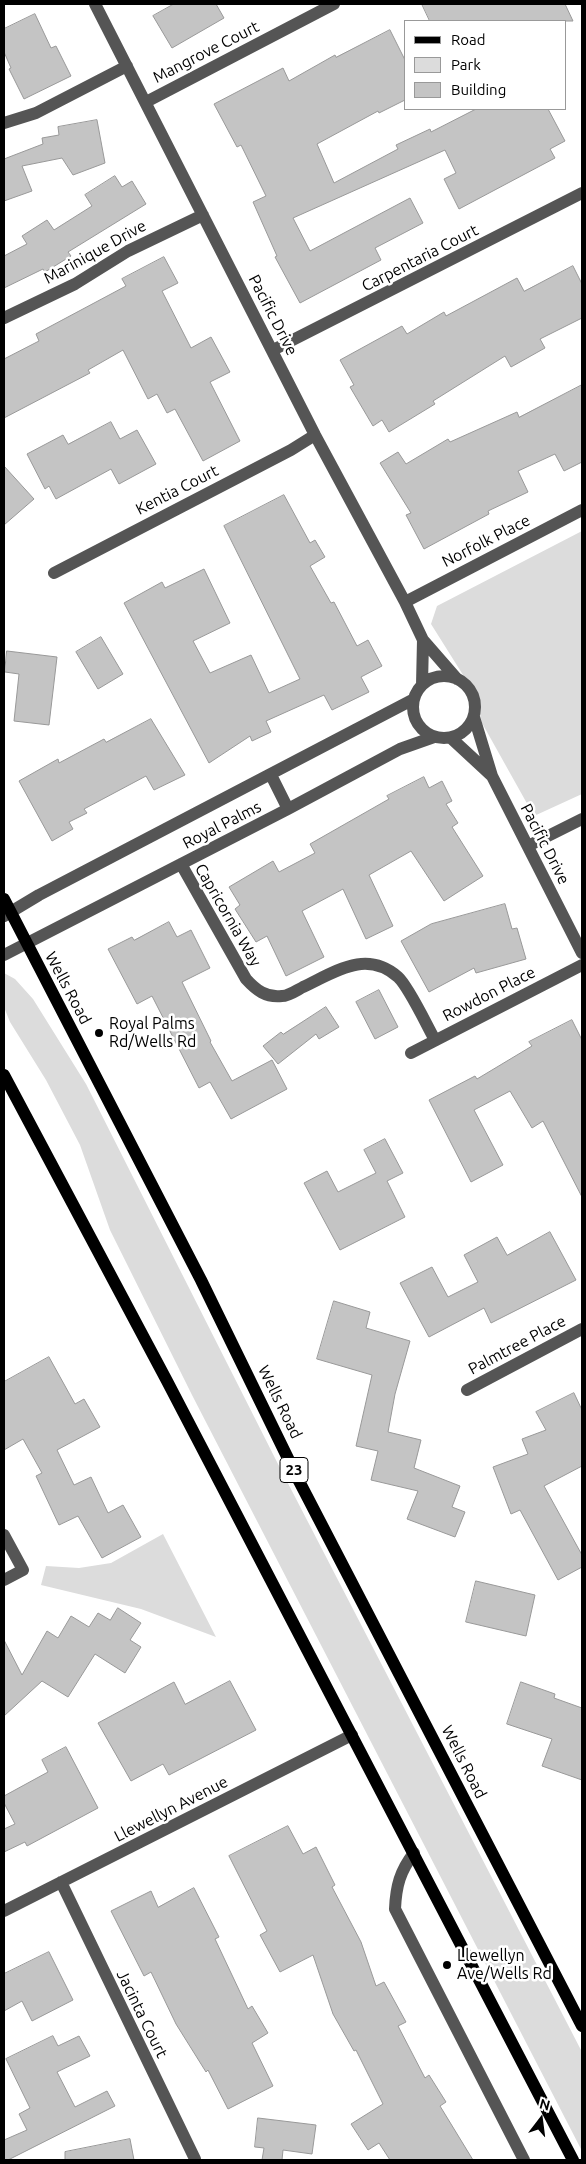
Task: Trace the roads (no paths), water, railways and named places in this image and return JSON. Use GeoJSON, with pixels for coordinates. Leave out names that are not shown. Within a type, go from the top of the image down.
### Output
{"type":"FeatureCollection","features":[{"type":"Feature","properties":{"kind":"main road","name":"Wells Road"},"geometry":{"type":"LineString","coordinates":[[4,898],[7,914],[26,944],[214,1306],[299,1481],[582,2026]]}},
{"type":"Feature","properties":{"kind":"main road"},"geometry":{"type":"LineString","coordinates":[[4,1075],[167,1380],[574,2160]]}},
{"type":"Feature","properties":{"kind":"street","name":"Pacific Drive"},"geometry":{"type":"LineString","coordinates":[[95,4],[315,435],[405,602],[423,640],[456,679]]}},
{"type":"Feature","properties":{"kind":"street","name":"Mangrove Court"},"geometry":{"type":"LineString","coordinates":[[146,102],[334,4]]}},
{"type":"Feature","properties":{"kind":"street"},"geometry":{"type":"LineString","coordinates":[[4,123],[36,114],[127,66]]}},
{"type":"Feature","properties":{"kind":"street","name":"Carpentaria Court"},"geometry":{"type":"LineString","coordinates":[[273,350],[582,193]]}},
{"type":"Feature","properties":{"kind":"street","name":"Marinique Drive"},"geometry":{"type":"LineString","coordinates":[[4,318],[75,284],[128,251],[203,215]]}},
{"type":"Feature","properties":{"kind":"street","name":"Kentia Court"},"geometry":{"type":"LineString","coordinates":[[54,573],[291,450],[315,435]]}},
{"type":"Feature","properties":{"kind":"street","name":"Norfolk Place"},"geometry":{"type":"LineString","coordinates":[[405,602],[582,510]]}},
{"type":"Feature","properties":{"kind":"street","name":"Pacific Drive"},"geometry":{"type":"LineString","coordinates":[[422,685],[423,640]]}},
{"type":"Feature","properties":{"kind":"street"},"geometry":{"type":"LineString","coordinates":[[448,676],[456,679],[470,690],[476,708],[469,727],[461,734],[451,738],[434,737],[426,732],[415,718],[414,699],[422,685],[438,677],[448,676]]}},
{"type":"Feature","properties":{"kind":"street","name":"Royal Palms"},"geometry":{"type":"LineString","coordinates":[[7,914],[414,699]]}},
{"type":"Feature","properties":{"kind":"street","name":"Pacific Drive"},"geometry":{"type":"LineString","coordinates":[[474,717],[492,776],[582,953]]}},
{"type":"Feature","properties":{"kind":"street","name":"Royal Palms"},"geometry":{"type":"LineString","coordinates":[[4,954],[288,809],[400,748],[434,737]]}},
{"type":"Feature","properties":{"kind":"street","name":"Pacific Drive"},"geometry":{"type":"LineString","coordinates":[[451,738],[492,776]]}},
{"type":"Feature","properties":{"kind":"street"},"geometry":{"type":"LineString","coordinates":[[271,775],[288,809]]}},
{"type":"Feature","properties":{"kind":"street"},"geometry":{"type":"LineString","coordinates":[[528,846],[582,819]]}},
{"type":"Feature","properties":{"kind":"street","name":"Capricornia Way"},"geometry":{"type":"LineString","coordinates":[[181,864],[246,979],[255,989],[264,994],[283,996],[343,968],[360,962],[368,963],[389,970],[400,979],[435,1040]]}},
{"type":"Feature","properties":{"kind":"street","name":"Rowdon Place"},"geometry":{"type":"LineString","coordinates":[[411,1053],[582,964]]}},
{"type":"Feature","properties":{"kind":"street","name":"Palmtree Place"},"geometry":{"type":"LineString","coordinates":[[467,1390],[582,1329]]}},
{"type":"Feature","properties":{"kind":"street"},"geometry":{"type":"LineString","coordinates":[[4,1535],[23,1570],[4,1580]]}},
{"type":"Feature","properties":{"kind":"street","name":"Llewellyn Avenue"},"geometry":{"type":"LineString","coordinates":[[4,1911],[352,1735]]}},
{"type":"Feature","properties":{"kind":"street"},"geometry":{"type":"LineString","coordinates":[[414,1853],[401,1872],[396,1885],[395,1909],[524,2160]]}},
{"type":"Feature","properties":{"kind":"street","name":"Jacinta Court"},"geometry":{"type":"LineString","coordinates":[[61,1882],[194,2159]]}},
{"type":"Feature","properties":{"kind":"place","name":"Royal Palms Rd/Wells Rd"},"geometry":{"type":"Point","coordinates":[99,1033]}},
{"type":"Feature","properties":{"kind":"place","name":"Llewellyn Ave/Wells Rd"},"geometry":{"type":"Point","coordinates":[447,1965]}}]}
